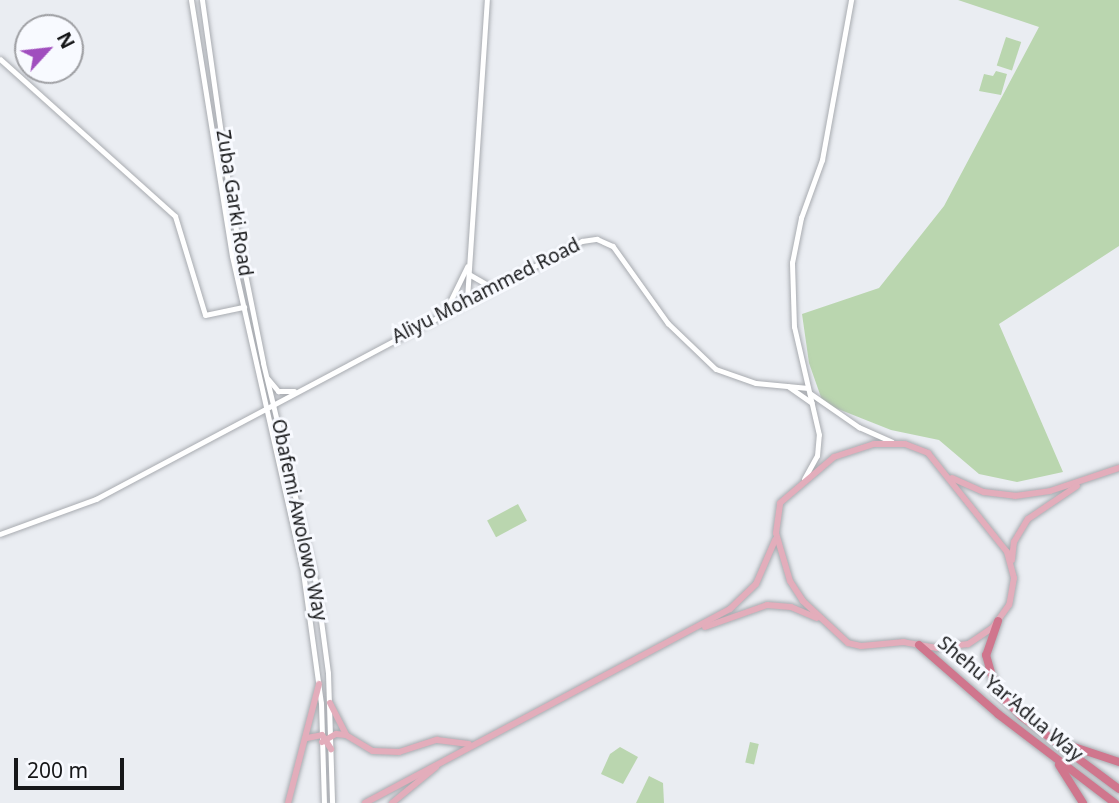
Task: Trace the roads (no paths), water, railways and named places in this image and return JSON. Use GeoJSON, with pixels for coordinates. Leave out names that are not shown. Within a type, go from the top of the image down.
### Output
{"type":"FeatureCollection","features":[{"type":"Feature","properties":{"kind":"highway","name":"Shehu Yar'Adua Way"},"geometry":{"type":"LineString","coordinates":[[999,621],[986,655],[992,682],[1011,708],[1119,789]]}},
{"type":"Feature","properties":{"kind":"highway","name":"Shehu Yar'Adua Way"},"geometry":{"type":"LineString","coordinates":[[919,645],[1050,754],[1115,803]]}},
{"type":"Feature","properties":{"kind":"highway"},"geometry":{"type":"LineString","coordinates":[[1050,737],[1119,762]]}},
{"type":"Feature","properties":{"kind":"highway"},"geometry":{"type":"LineString","coordinates":[[1050,754],[1083,803]]}},
{"type":"Feature","properties":{"kind":"main road","name":"Zuba Garki Road"},"geometry":{"type":"LineString","coordinates":[[191,0],[244,307],[267,409]]}},
{"type":"Feature","properties":{"kind":"main road","name":"Zuba Garki Road"},"geometry":{"type":"LineString","coordinates":[[202,0],[232,210],[273,405]]}},
{"type":"Feature","properties":{"kind":"main road"},"geometry":{"type":"LineString","coordinates":[[0,60],[174,216],[205,315],[244,307]]}},
{"type":"Feature","properties":{"kind":"main road"},"geometry":{"type":"LineString","coordinates":[[264,370],[278,391],[294,391]]}},
{"type":"Feature","properties":{"kind":"main road","name":"Obafemi Awolowo Way"},"geometry":{"type":"LineString","coordinates":[[273,405],[316,583],[330,703],[325,738],[324,803]]}},
{"type":"Feature","properties":{"kind":"main road","name":"Obafemi Awolowo Way"},"geometry":{"type":"LineString","coordinates":[[267,409],[303,572],[325,738]]}},
{"type":"Feature","properties":{"kind":"main road"},"geometry":{"type":"LineString","coordinates":[[365,803],[469,744],[684,635],[748,594],[768,565],[780,503],[804,479],[842,453],[893,443],[922,450],[943,469],[972,488],[1014,496],[1119,468]]}},
{"type":"Feature","properties":{"kind":"main road"},"geometry":{"type":"LineString","coordinates":[[943,469],[998,538],[1013,569]]}},
{"type":"Feature","properties":{"kind":"main road"},"geometry":{"type":"LineString","coordinates":[[684,635],[767,605],[799,609],[825,623],[855,645],[896,641],[919,645],[960,646],[999,621],[1012,596],[1014,542],[1028,519],[1054,498],[1101,474]]}},
{"type":"Feature","properties":{"kind":"main road"},"geometry":{"type":"LineString","coordinates":[[776,533],[790,581],[825,623]]}},
{"type":"Feature","properties":{"kind":"main road"},"geometry":{"type":"LineString","coordinates":[[288,803],[307,738],[318,684]]}},
{"type":"Feature","properties":{"kind":"main road"},"geometry":{"type":"LineString","coordinates":[[330,703],[346,735]]}},
{"type":"Feature","properties":{"kind":"main road"},"geometry":{"type":"LineString","coordinates":[[307,738],[346,735],[383,753],[437,740],[469,744]]}},
{"type":"Feature","properties":{"kind":"main road"},"geometry":{"type":"LineString","coordinates":[[325,738],[331,750],[332,803]]}},
{"type":"Feature","properties":{"kind":"main road"},"geometry":{"type":"LineString","coordinates":[[392,803],[440,761]]}},
{"type":"Feature","properties":{"kind":"street"},"geometry":{"type":"LineString","coordinates":[[467,300],[487,0]]}},
{"type":"Feature","properties":{"kind":"street"},"geometry":{"type":"LineString","coordinates":[[804,479],[819,445],[792,313],[792,262],[801,218],[822,160],[851,0]]}},
{"type":"Feature","properties":{"kind":"street","name":"Aliyu Mohammed Road"},"geometry":{"type":"LineString","coordinates":[[0,534],[96,499],[573,243],[607,241],[668,323],[716,369],[756,383],[785,384]]}},
{"type":"Feature","properties":{"kind":"street"},"geometry":{"type":"LineString","coordinates":[[445,311],[469,263]]}},
{"type":"Feature","properties":{"kind":"street"},"geometry":{"type":"LineString","coordinates":[[468,274],[473,281],[491,286]]}},
{"type":"Feature","properties":{"kind":"street"},"geometry":{"type":"LineString","coordinates":[[785,384],[809,390],[859,427],[893,443]]}},
{"type":"Feature","properties":{"kind":"street"},"geometry":{"type":"LineString","coordinates":[[785,384],[812,404]]}}]}
